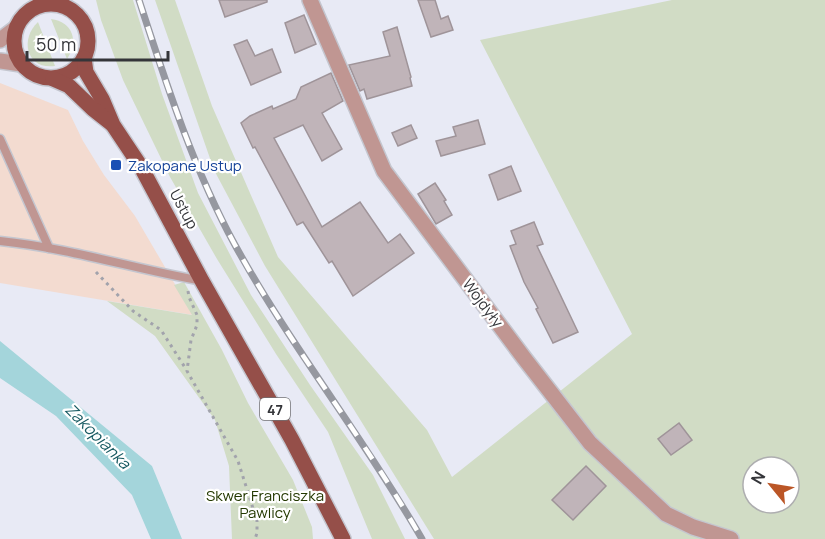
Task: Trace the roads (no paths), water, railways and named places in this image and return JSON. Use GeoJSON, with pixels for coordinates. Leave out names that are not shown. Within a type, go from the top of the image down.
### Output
{"type":"FeatureCollection","features":[{"type":"Feature","properties":{"kind":"main road","name":"47"},"geometry":{"type":"LineString","coordinates":[[16,28],[33,4],[63,3],[79,17],[87,31],[88,45],[84,58]]}},
{"type":"Feature","properties":{"kind":"main road"},"geometry":{"type":"LineString","coordinates":[[16,28],[13,46],[21,64]]}},
{"type":"Feature","properties":{"kind":"main road"},"geometry":{"type":"LineString","coordinates":[[53,79],[72,71],[84,58]]}},
{"type":"Feature","properties":{"kind":"main road","name":"Ustup"},"geometry":{"type":"LineString","coordinates":[[84,58],[86,72],[102,99],[113,125],[141,167],[202,281]]}},
{"type":"Feature","properties":{"kind":"main road","name":"47"},"geometry":{"type":"LineString","coordinates":[[21,64],[38,76],[53,79]]}},
{"type":"Feature","properties":{"kind":"main road","name":"Ustup"},"geometry":{"type":"LineString","coordinates":[[53,79],[69,86],[113,125]]}},
{"type":"Feature","properties":{"kind":"main road","name":"47"},"geometry":{"type":"LineString","coordinates":[[202,281],[292,440],[343,539]]}},
{"type":"Feature","properties":{"kind":"street","name":"Wojdyły"},"geometry":{"type":"LineString","coordinates":[[310,0],[384,171],[590,443],[666,514],[693,527],[731,539]]}},
{"type":"Feature","properties":{"kind":"street"},"geometry":{"type":"LineString","coordinates":[[0,40],[16,28]]}},
{"type":"Feature","properties":{"kind":"street"},"geometry":{"type":"LineString","coordinates":[[0,61],[21,64]]}},
{"type":"Feature","properties":{"kind":"lane"},"geometry":{"type":"LineString","coordinates":[[0,139],[49,248]]}},
{"type":"Feature","properties":{"kind":"lane"},"geometry":{"type":"LineString","coordinates":[[0,241],[49,248],[202,281]]}},
{"type":"Feature","properties":{"kind":"water","name":"Zakopianka"},"geometry":{"type":"Polygon","coordinates":[[[0,341],[152,466],[182,539],[151,539],[132,495],[56,416],[0,378],[0,341]]]}},
{"type":"Feature","properties":{"kind":"railway"},"geometry":{"type":"LineString","coordinates":[[139,0],[193,156],[235,245],[280,320],[422,539]]}},
{"type":"Feature","properties":{"kind":"place","name":"Zakopane Ustup"},"geometry":{"type":"Point","coordinates":[116,165]}},
{"type":"Feature","properties":{"kind":"park label","name":"Skwer Franciszka Pawlicy"},"geometry":{"type":"Point","coordinates":[265,504]}}]}
